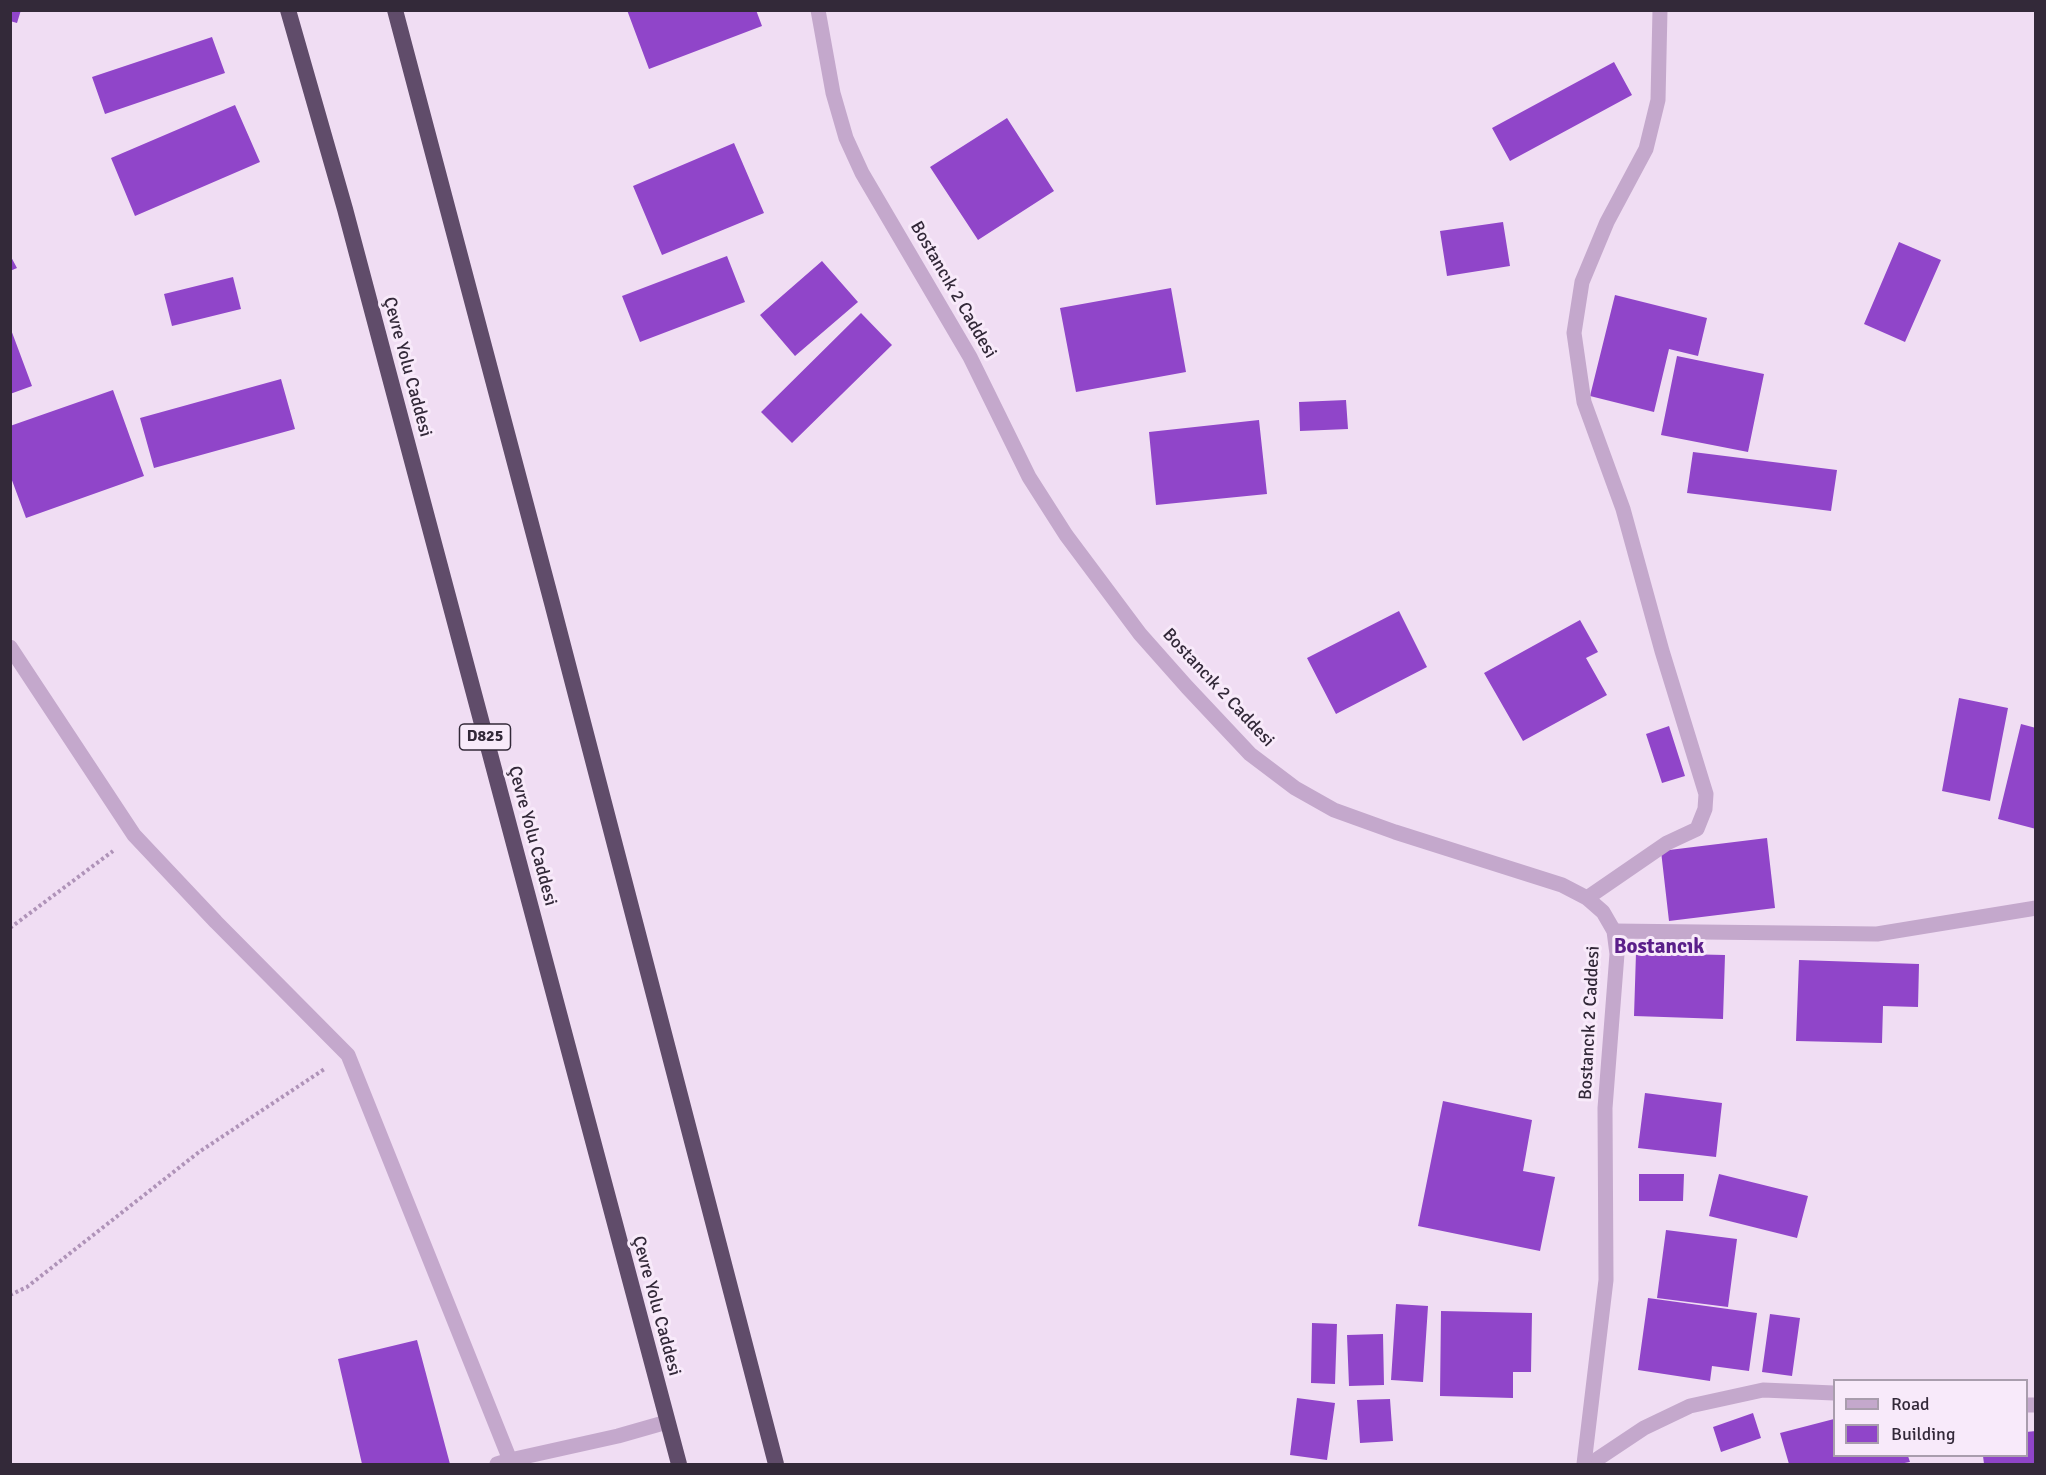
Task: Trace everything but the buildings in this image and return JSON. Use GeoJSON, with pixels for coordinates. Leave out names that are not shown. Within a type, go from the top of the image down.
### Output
{"type":"FeatureCollection","features":[{"type":"Feature","properties":{"kind":"highway","name":"Çevre Yolu Caddesi"},"geometry":{"type":"LineString","coordinates":[[288,10],[348,221],[679,1464]]}},
{"type":"Feature","properties":{"kind":"highway"},"geometry":{"type":"LineString","coordinates":[[395,10],[776,1464]]}},
{"type":"Feature","properties":{"kind":"street","name":"Bostancık 2 Caddesi"},"geometry":{"type":"LineString","coordinates":[[818,10],[832,93],[846,138],[862,173],[970,357],[1041,497],[1065,535],[1105,589],[1179,678],[1250,754],[1295,788],[1335,810],[1455,852],[1562,885],[1587,898],[1603,912],[1614,931],[1617,954],[1605,1108],[1606,1280],[1584,1464]]}},
{"type":"Feature","properties":{"kind":"street"},"geometry":{"type":"LineString","coordinates":[[1587,898],[1667,843],[1697,829],[1705,809],[1706,794],[1665,663],[1623,509],[1584,402],[1574,333],[1582,282],[1607,222],[1646,149],[1658,100],[1660,10]]}},
{"type":"Feature","properties":{"kind":"street"},"geometry":{"type":"LineString","coordinates":[[10,647],[134,835],[216,922],[348,1054],[504,1462],[618,1436],[667,1422]]}},
{"type":"Feature","properties":{"kind":"street"},"geometry":{"type":"LineString","coordinates":[[1614,931],[1877,934],[2036,908]]}},
{"type":"Feature","properties":{"kind":"street"},"geometry":{"type":"LineString","coordinates":[[1590,1464],[1644,1428],[1690,1406],[1763,1390],[1833,1393]]}},
{"type":"Feature","properties":{"kind":"path"},"geometry":{"type":"LineString","coordinates":[[10,928],[134,835]]}},
{"type":"Feature","properties":{"kind":"path"},"geometry":{"type":"LineString","coordinates":[[10,1295],[27,1287],[199,1152],[348,1054]]}},
{"type":"Feature","properties":{"kind":"district","name":"Bostancık"},"geometry":{"type":"Point","coordinates":[1659,947]}}]}
